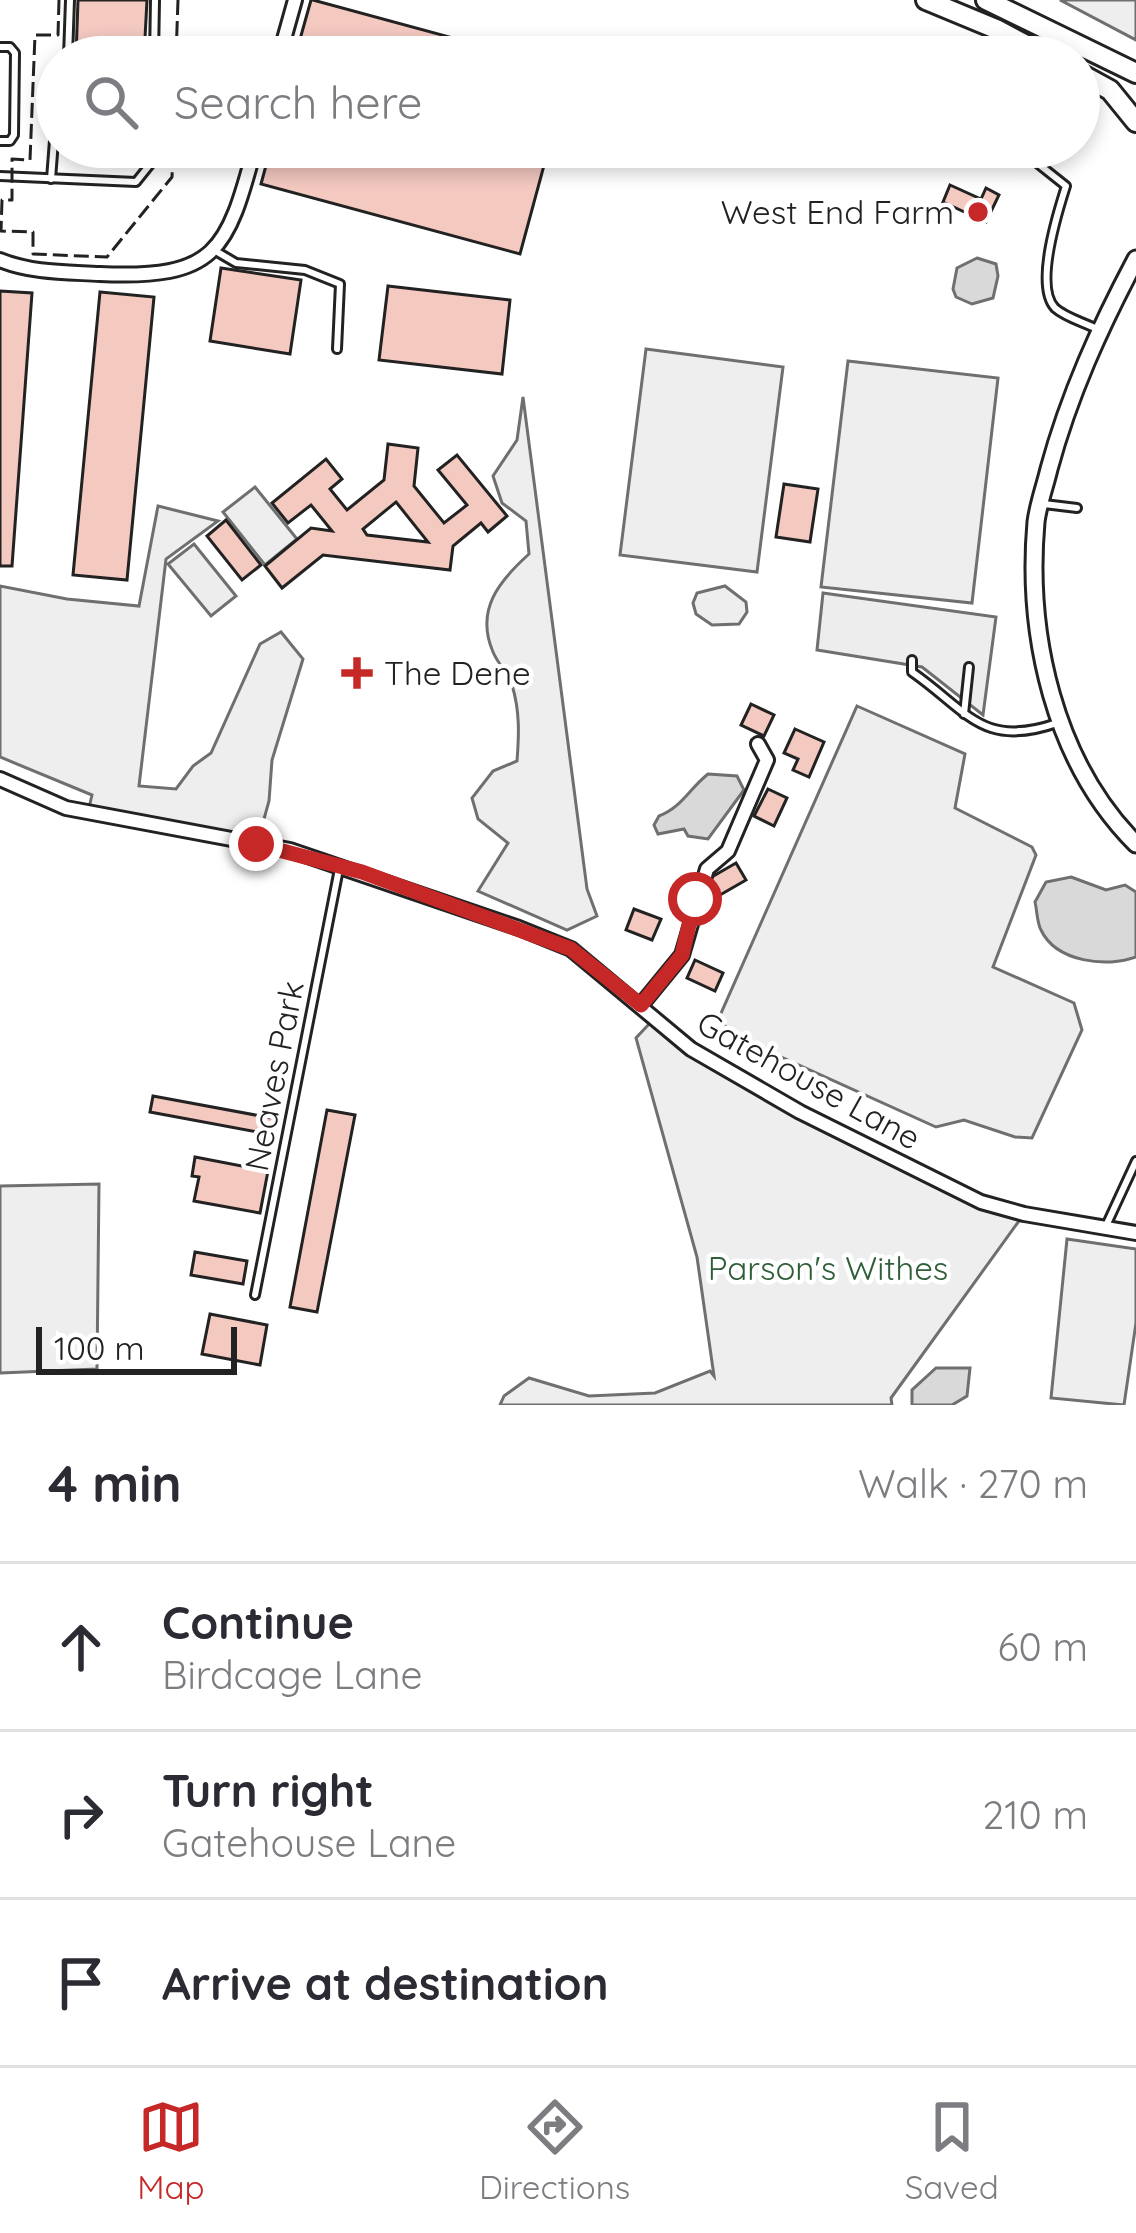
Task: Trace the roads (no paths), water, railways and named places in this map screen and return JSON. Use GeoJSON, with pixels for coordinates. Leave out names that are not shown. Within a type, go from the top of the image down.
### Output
{"type":"FeatureCollection","features":[{"type":"Feature","properties":{"kind":"main road"},"geometry":{"type":"LineString","coordinates":[[926,0],[1009,36]]}},
{"type":"Feature","properties":{"kind":"main road"},"geometry":{"type":"LineString","coordinates":[[986,0],[1060,36]]}},
{"type":"Feature","properties":{"kind":"main road"},"geometry":{"type":"LineString","coordinates":[[1100,55],[1136,73]]}},
{"type":"Feature","properties":{"kind":"main road"},"geometry":{"type":"LineString","coordinates":[[1100,85],[1136,122]]}},
{"type":"Feature","properties":{"kind":"street"},"geometry":{"type":"LineString","coordinates":[[285,36],[295,0]]}},
{"type":"Feature","properties":{"kind":"street"},"geometry":{"type":"LineString","coordinates":[[0,260],[26,269],[150,276],[176,272],[214,250],[234,218],[249,168]]}},
{"type":"Feature","properties":{"kind":"street"},"geometry":{"type":"LineString","coordinates":[[1136,259],[1099,330],[1062,419],[1036,521],[1036,609],[1043,660],[1060,722],[1093,789],[1113,821],[1136,844]]}},
{"type":"Feature","properties":{"kind":"street"},"geometry":{"type":"LineString","coordinates":[[641,1005],[682,955],[707,869],[728,851],[755,793],[767,760],[758,744]]}},
{"type":"Feature","properties":{"kind":"street","name":"Gatehouse Lane"},"geometry":{"type":"LineString","coordinates":[[4,780],[66,808],[290,850],[571,949],[676,1038],[764,1091],[981,1202],[1136,1233]]}},
{"type":"Feature","properties":{"kind":"lane"},"geometry":{"type":"LineString","coordinates":[[69,36],[70,0]]}},
{"type":"Feature","properties":{"kind":"lane"},"geometry":{"type":"LineString","coordinates":[[154,36],[155,0]]}},
{"type":"Feature","properties":{"kind":"lane"},"geometry":{"type":"LineString","coordinates":[[0,47],[10,47],[15,53],[14,135],[10,141],[0,141]]}},
{"type":"Feature","properties":{"kind":"lane"},"geometry":{"type":"LineString","coordinates":[[51,178],[52,168]]}},
{"type":"Feature","properties":{"kind":"lane"},"geometry":{"type":"LineString","coordinates":[[0,176],[136,182],[147,168]]}},
{"type":"Feature","properties":{"kind":"lane"},"geometry":{"type":"LineString","coordinates":[[1043,168],[1066,186],[1052,228],[1047,291],[1054,307],[1099,330]]}},
{"type":"Feature","properties":{"kind":"lane"},"geometry":{"type":"LineString","coordinates":[[214,250],[236,263],[304,270],[340,284],[337,349]]}},
{"type":"Feature","properties":{"kind":"lane"},"geometry":{"type":"LineString","coordinates":[[1040,503],[1077,508]]}},
{"type":"Feature","properties":{"kind":"lane"},"geometry":{"type":"LineString","coordinates":[[912,660],[912,672],[964,714],[998,733],[1024,734],[1060,722]]}},
{"type":"Feature","properties":{"kind":"lane"},"geometry":{"type":"LineString","coordinates":[[964,714],[969,667]]}},
{"type":"Feature","properties":{"kind":"lane"},"geometry":{"type":"LineString","coordinates":[[0,797],[4,780]]}},
{"type":"Feature","properties":{"kind":"lane","name":"Neaves Park"},"geometry":{"type":"LineString","coordinates":[[255,1295],[339,865]]}},
{"type":"Feature","properties":{"kind":"lane"},"geometry":{"type":"LineString","coordinates":[[1106,1228],[1136,1161]]}},
{"type":"Feature","properties":{"kind":"place","name":"West End Farm"},"geometry":{"type":"Point","coordinates":[978,212]}},
{"type":"Feature","properties":{"kind":"place","name":"The Dene"},"geometry":{"type":"Point","coordinates":[357,673]}},
{"type":"Feature","properties":{"kind":"park label","name":"Parson's Withes"},"geometry":{"type":"Point","coordinates":[828,1268]}}]}
